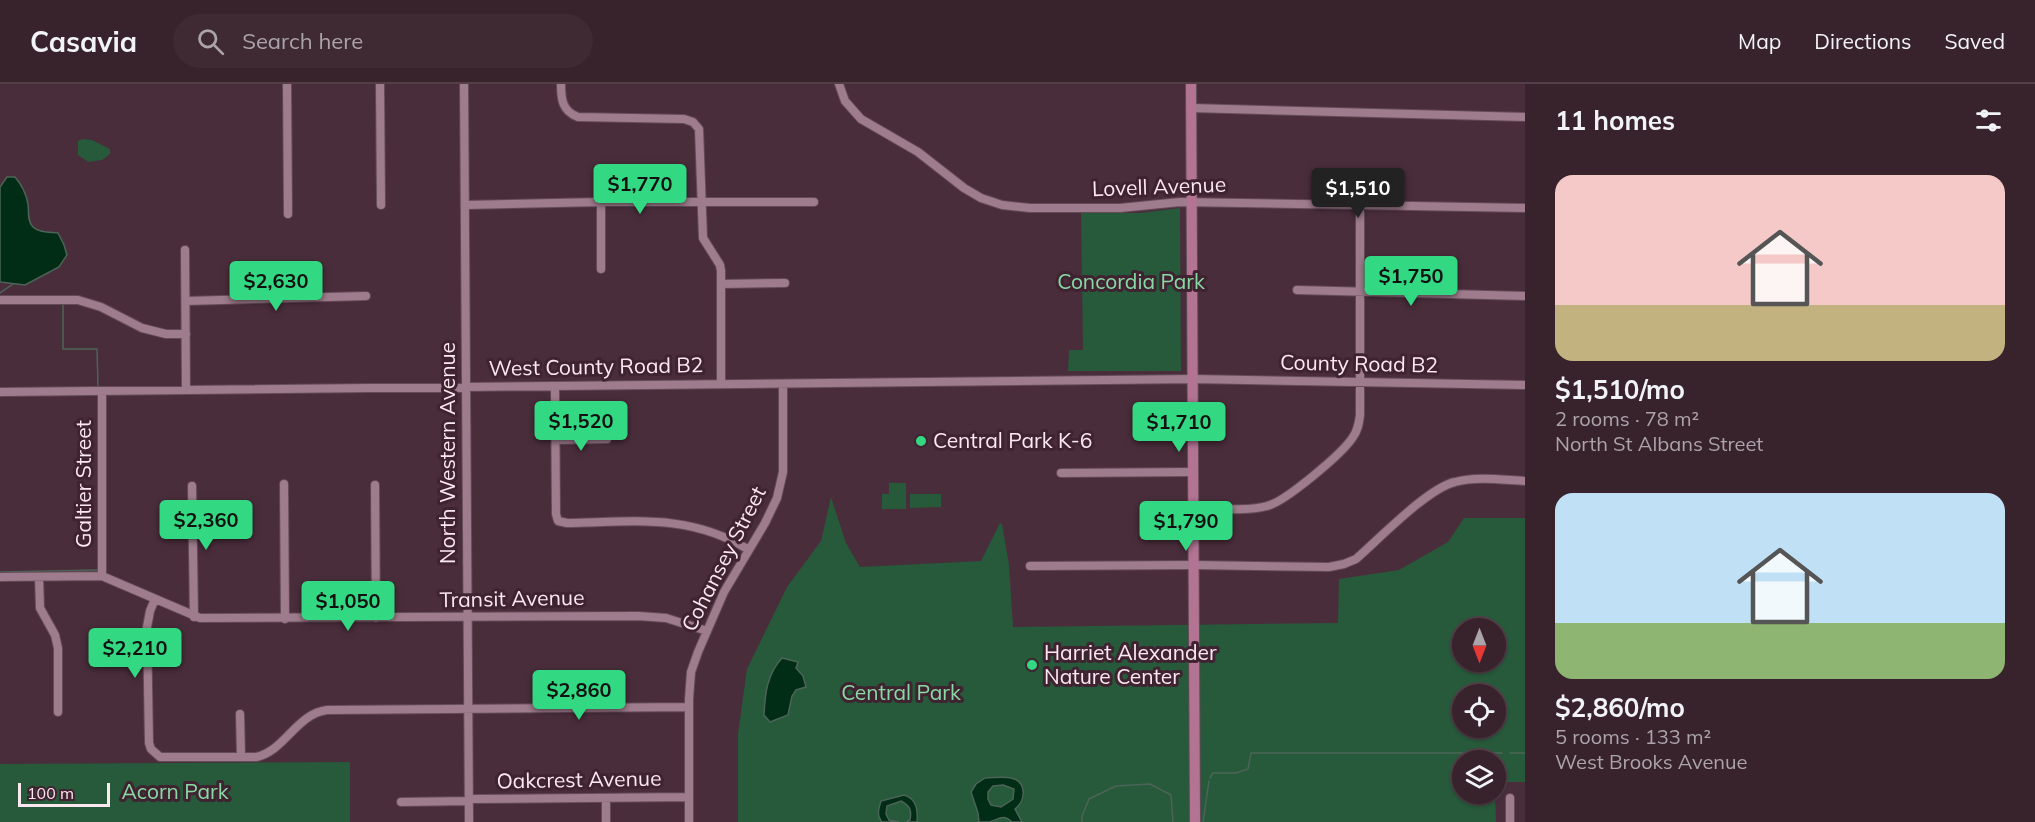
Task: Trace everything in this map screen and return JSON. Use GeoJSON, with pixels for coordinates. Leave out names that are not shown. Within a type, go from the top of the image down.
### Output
{"type":"FeatureCollection","features":[{"type":"Feature","properties":{"kind":"main road"},"geometry":{"type":"LineString","coordinates":[[1191,84],[1195,822]]}},
{"type":"Feature","properties":{"kind":"street"},"geometry":{"type":"LineString","coordinates":[[287,84],[288,214]]}},
{"type":"Feature","properties":{"kind":"street"},"geometry":{"type":"LineString","coordinates":[[380,84],[381,206]]}},
{"type":"Feature","properties":{"kind":"street","name":"North Western Avenue"},"geometry":{"type":"LineString","coordinates":[[464,84],[469,822]]}},
{"type":"Feature","properties":{"kind":"street"},"geometry":{"type":"LineString","coordinates":[[561,84],[561,97],[565,108],[578,117],[684,119],[693,122],[700,134],[703,238],[720,265],[721,384]]}},
{"type":"Feature","properties":{"kind":"street","name":"Lovell Avenue"},"geometry":{"type":"LineString","coordinates":[[839,84],[845,101],[861,119],[918,152],[956,183],[988,201],[1015,207],[1127,207],[1192,202],[1525,208]]}},
{"type":"Feature","properties":{"kind":"street"},"geometry":{"type":"LineString","coordinates":[[1191,108],[1525,117]]}},
{"type":"Feature","properties":{"kind":"street"},"geometry":{"type":"LineString","coordinates":[[466,205],[601,202],[814,202]]}},
{"type":"Feature","properties":{"kind":"street"},"geometry":{"type":"LineString","coordinates":[[601,202],[601,269]]}},
{"type":"Feature","properties":{"kind":"street"},"geometry":{"type":"LineString","coordinates":[[1193,507],[1258,508],[1276,503],[1285,499],[1353,438],[1359,423],[1360,206]]}},
{"type":"Feature","properties":{"kind":"street"},"geometry":{"type":"LineString","coordinates":[[185,250],[186,390]]}},
{"type":"Feature","properties":{"kind":"street"},"geometry":{"type":"LineString","coordinates":[[721,284],[785,283]]}},
{"type":"Feature","properties":{"kind":"street"},"geometry":{"type":"LineString","coordinates":[[1297,291],[1525,296]]}},
{"type":"Feature","properties":{"kind":"street"},"geometry":{"type":"LineString","coordinates":[[186,301],[366,296]]}},
{"type":"Feature","properties":{"kind":"street"},"geometry":{"type":"LineString","coordinates":[[0,300],[78,300],[101,307],[142,328],[186,334]]}},
{"type":"Feature","properties":{"kind":"street","name":"County Road B2"},"geometry":{"type":"LineString","coordinates":[[1192,379],[1525,385]]}},
{"type":"Feature","properties":{"kind":"street","name":"West County Road B2"},"geometry":{"type":"LineString","coordinates":[[0,392],[1192,379]]}},
{"type":"Feature","properties":{"kind":"street","name":"Cohansey Street"},"geometry":{"type":"LineString","coordinates":[[689,822],[688,707],[691,672],[724,592],[772,510],[781,485],[783,384]]}},
{"type":"Feature","properties":{"kind":"street"},"geometry":{"type":"LineString","coordinates":[[555,386],[556,514],[558,521],[567,523],[658,522],[690,525],[722,535],[749,550]]}},
{"type":"Feature","properties":{"kind":"street","name":"Galtier Street"},"geometry":{"type":"LineString","coordinates":[[102,392],[102,576]]}},
{"type":"Feature","properties":{"kind":"street"},"geometry":{"type":"LineString","coordinates":[[556,440],[607,439]]}},
{"type":"Feature","properties":{"kind":"street"},"geometry":{"type":"LineString","coordinates":[[1061,473],[1193,472]]}},
{"type":"Feature","properties":{"kind":"street"},"geometry":{"type":"LineString","coordinates":[[1030,566],[1329,567],[1356,559],[1429,495],[1445,485],[1471,480],[1525,481]]}},
{"type":"Feature","properties":{"kind":"street"},"geometry":{"type":"LineString","coordinates":[[284,484],[285,619]]}},
{"type":"Feature","properties":{"kind":"street"},"geometry":{"type":"LineString","coordinates":[[375,485],[376,618]]}},
{"type":"Feature","properties":{"kind":"street"},"geometry":{"type":"LineString","coordinates":[[192,486],[194,617]]}},
{"type":"Feature","properties":{"kind":"street","name":"Transit Avenue"},"geometry":{"type":"LineString","coordinates":[[0,578],[102,576],[194,617],[285,619],[652,616],[681,621],[707,631]]}},
{"type":"Feature","properties":{"kind":"street"},"geometry":{"type":"LineString","coordinates":[[39,577],[40,608],[55,635],[58,648],[58,712]]}},
{"type":"Feature","properties":{"kind":"street"},"geometry":{"type":"LineString","coordinates":[[155,600],[147,627],[149,743],[155,754],[165,758],[264,755],[272,751],[309,716],[321,711],[688,707]]}},
{"type":"Feature","properties":{"kind":"street"},"geometry":{"type":"LineString","coordinates":[[240,714],[241,757]]}},
{"type":"Feature","properties":{"kind":"street","name":"Oakcrest Avenue"},"geometry":{"type":"LineString","coordinates":[[401,802],[689,797]]}},
{"type":"Feature","properties":{"kind":"street"},"geometry":{"type":"LineString","coordinates":[[606,798],[606,822]]}},
{"type":"Feature","properties":{"kind":"street"},"geometry":{"type":"LineString","coordinates":[[1509,798],[1510,822]]}},
{"type":"Feature","properties":{"kind":"green space"},"geometry":{"type":"Polygon","coordinates":[[[92,140],[110,149],[110,154],[102,160],[88,162],[78,155],[78,141],[92,140]]]}},
{"type":"Feature","properties":{"kind":"green space","name":"Concordia Park"},"geometry":{"type":"Polygon","coordinates":[[[1180,208],[1181,371],[1068,371],[1069,350],[1083,350],[1081,213],[1141,213],[1180,208]]]}},
{"type":"Feature","properties":{"kind":"green space"},"geometry":{"type":"Polygon","coordinates":[[[889,483],[906,483],[906,509],[882,509],[882,494],[889,494],[889,483]]]}},
{"type":"Feature","properties":{"kind":"green space"},"geometry":{"type":"Polygon","coordinates":[[[910,494],[941,494],[941,507],[910,508],[910,494]]]}},
{"type":"Feature","properties":{"kind":"green space","name":"Central Park"},"geometry":{"type":"Polygon","coordinates":[[[831,497],[846,543],[860,567],[981,561],[1000,523],[1002,524],[1009,565],[1013,627],[1338,623],[1339,579],[1399,570],[1448,542],[1464,518],[1525,518],[1525,782],[1506,782],[1506,750],[1452,750],[1452,804],[1495,804],[1496,822],[738,822],[738,734],[747,669],[787,587],[821,541],[831,497]]]}},
{"type":"Feature","properties":{"kind":"green space","name":"Acorn Park"},"geometry":{"type":"Polygon","coordinates":[[[350,762],[350,822],[0,822],[0,764],[350,762]]]}},
{"type":"Feature","properties":{"kind":"shaded area"},"geometry":{"type":"Polygon","coordinates":[[[7,177],[15,177],[23,189],[31,225],[38,230],[58,233],[67,255],[59,267],[25,285],[0,282],[0,187],[7,177]]]}},
{"type":"Feature","properties":{"kind":"shaded area"},"geometry":{"type":"Polygon","coordinates":[[[782,658],[798,662],[796,668],[803,676],[806,687],[796,690],[792,696],[788,715],[770,722],[764,715],[766,692],[773,671],[782,658]]]}},
{"type":"Feature","properties":{"kind":"shaded area"},"geometry":{"type":"Polygon","coordinates":[[[1005,777],[1020,783],[1023,796],[1015,809],[1022,822],[1000,818],[989,822],[979,822],[971,792],[976,784],[985,778],[1005,777]],[[1003,785],[993,786],[988,792],[991,805],[1001,807],[1013,799],[1014,789],[1003,785]]]}},
{"type":"Feature","properties":{"kind":"shaded area"},"geometry":{"type":"Polygon","coordinates":[[[904,795],[912,799],[916,806],[917,822],[906,822],[910,820],[910,811],[901,801],[887,806],[886,814],[889,820],[899,822],[882,822],[879,814],[881,801],[904,795]]]}},
{"type":"Feature","properties":{"kind":"waterway"},"geometry":{"type":"LineString","coordinates":[[0,293],[13,284]]}},
{"type":"Feature","properties":{"kind":"waterway"},"geometry":{"type":"LineString","coordinates":[[63,305],[63,349],[97,349],[98,386]]}},
{"type":"Feature","properties":{"kind":"waterway"},"geometry":{"type":"LineString","coordinates":[[98,394],[98,434]]}},
{"type":"Feature","properties":{"kind":"waterway"},"geometry":{"type":"LineString","coordinates":[[0,572],[98,570]]}},
{"type":"Feature","properties":{"kind":"waterway"},"geometry":{"type":"LineString","coordinates":[[1210,778],[1213,773],[1236,773],[1248,769],[1251,753],[1452,753]]}},
{"type":"Feature","properties":{"kind":"waterway"},"geometry":{"type":"LineString","coordinates":[[1510,753],[1525,753]]}},
{"type":"Feature","properties":{"kind":"waterway"},"geometry":{"type":"LineString","coordinates":[[1203,822],[1209,781]]}},
{"type":"Feature","properties":{"kind":"waterway"},"geometry":{"type":"LineString","coordinates":[[1082,822],[1089,799],[1116,786],[1150,784],[1171,795],[1173,822]]}},
{"type":"Feature","properties":{"kind":"place","name":"Central Park K-6"},"geometry":{"type":"Point","coordinates":[921,441]}},
{"type":"Feature","properties":{"kind":"place","name":"Harriet Alexander Nature Center"},"geometry":{"type":"Point","coordinates":[1032,665]}}]}
